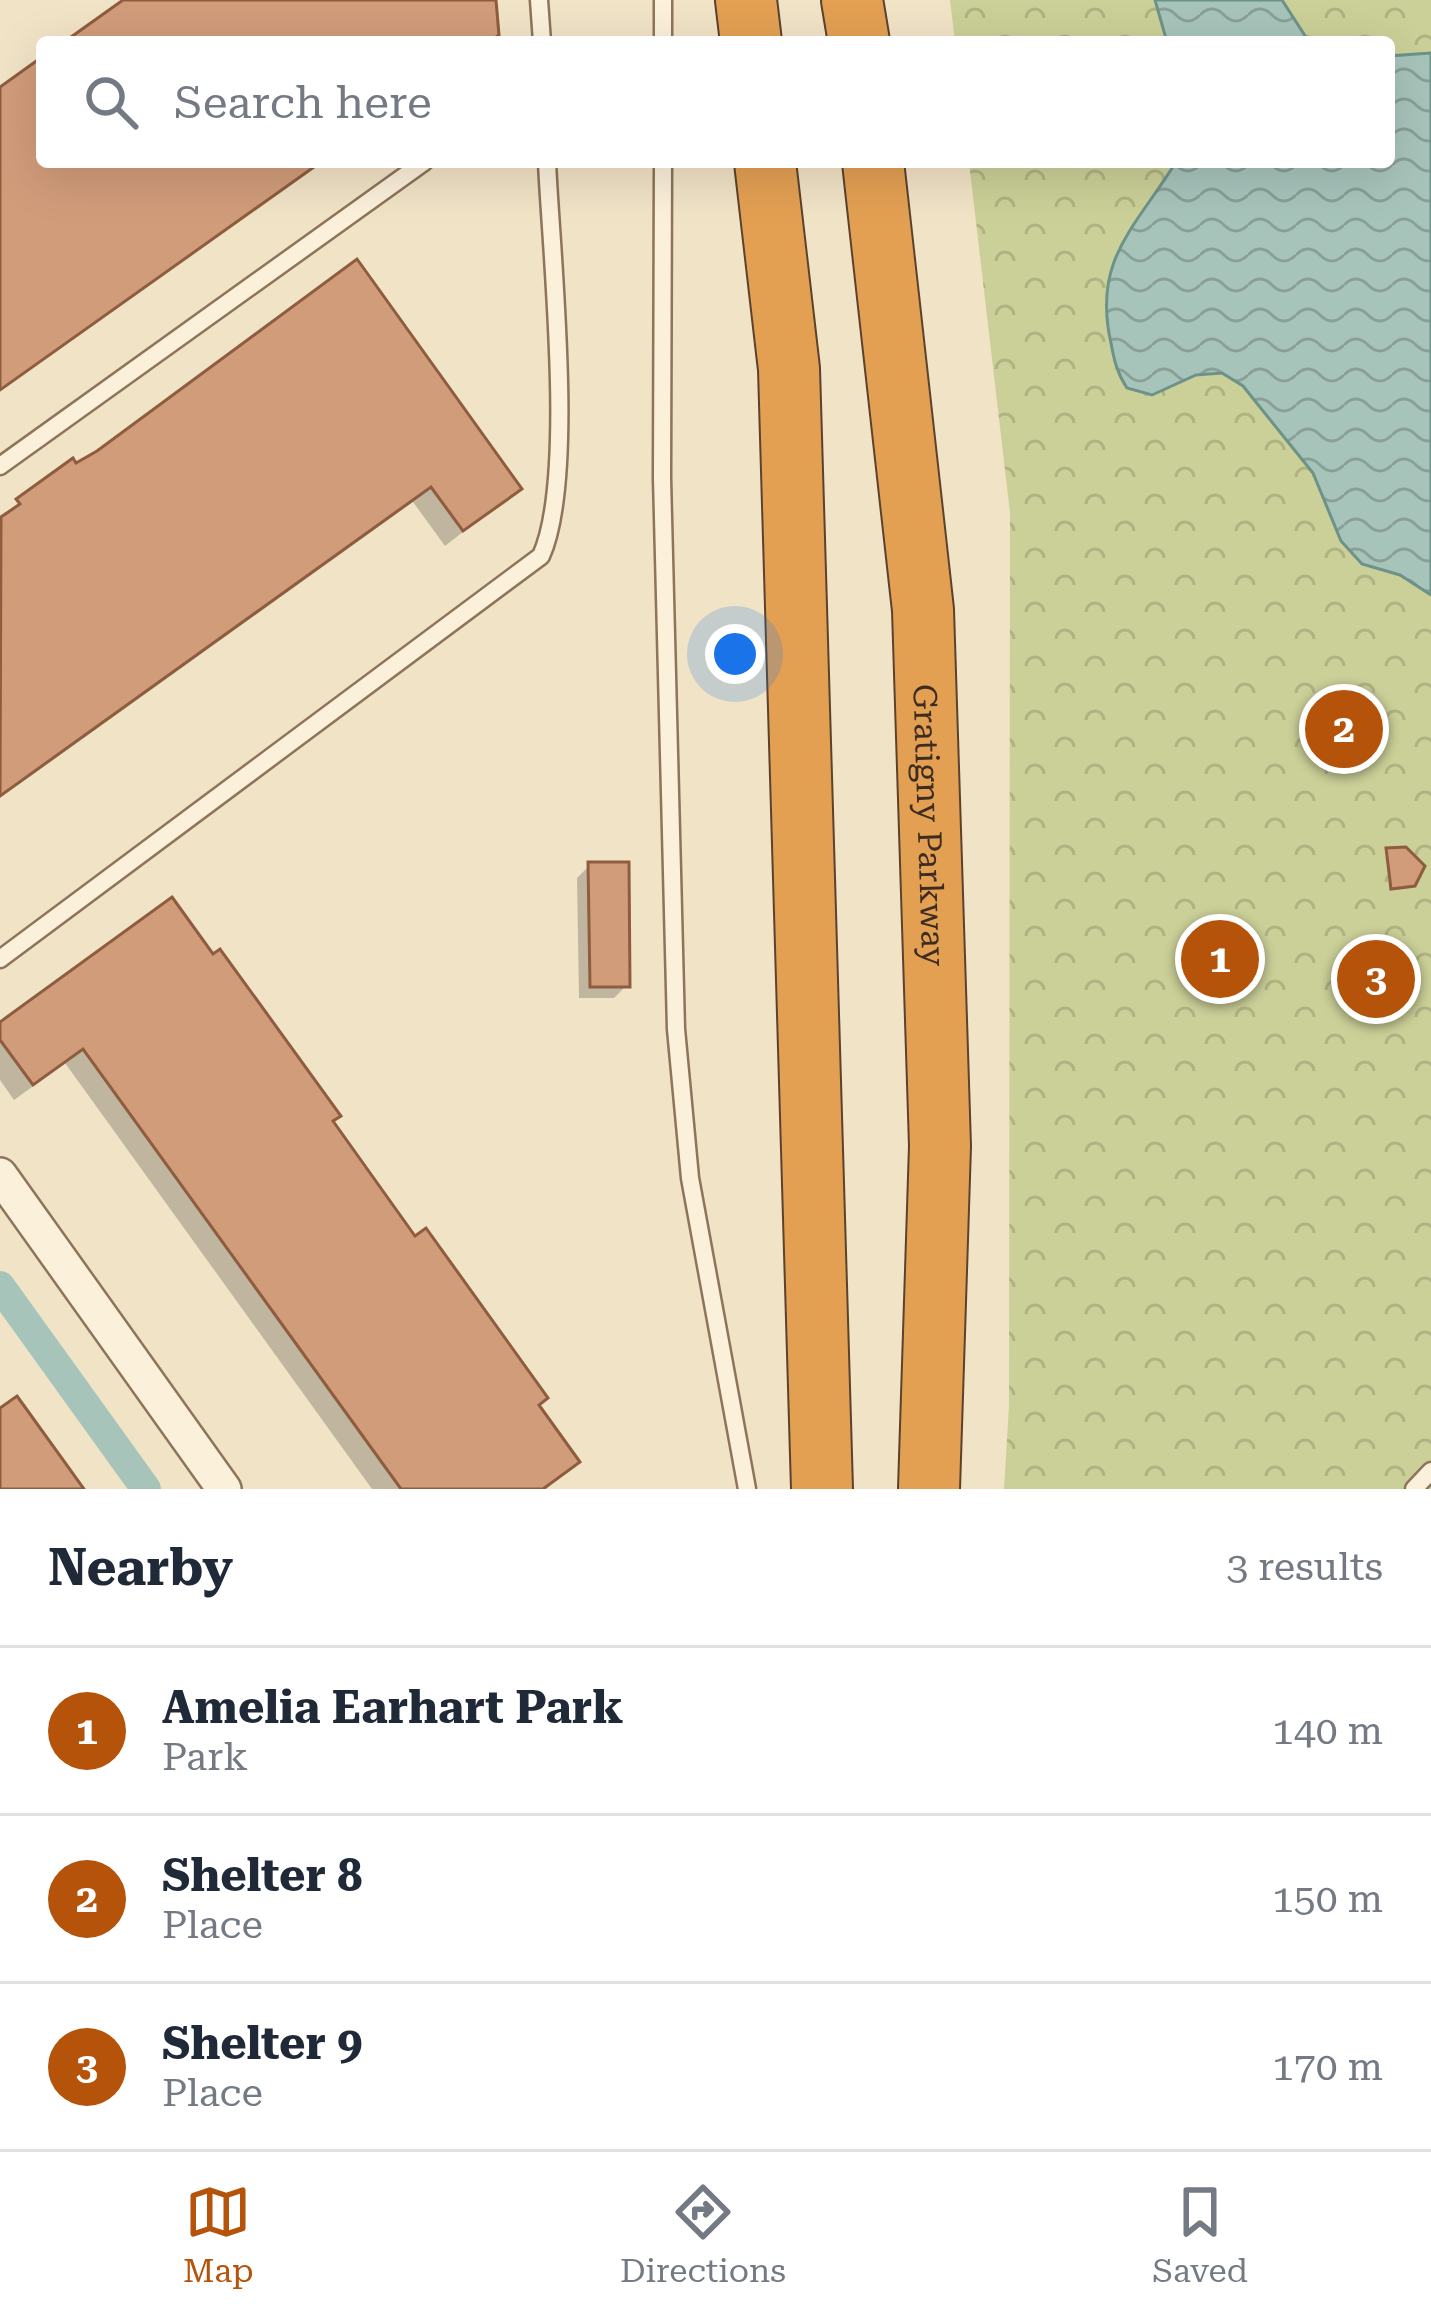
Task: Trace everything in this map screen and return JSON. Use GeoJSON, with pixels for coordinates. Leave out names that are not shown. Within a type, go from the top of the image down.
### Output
{"type":"FeatureCollection","features":[{"type":"Feature","properties":{"kind":"highway"},"geometry":{"type":"LineString","coordinates":[[746,0],[750,36]]}},
{"type":"Feature","properties":{"kind":"highway"},"geometry":{"type":"LineString","coordinates":[[852,0],[858,36]]}},
{"type":"Feature","properties":{"kind":"highway"},"geometry":{"type":"LineString","coordinates":[[766,168],[789,369],[822,1489]]}},
{"type":"Feature","properties":{"kind":"highway","name":"Gratigny Parkway"},"geometry":{"type":"LineString","coordinates":[[874,168],[923,610],[940,1146],[929,1489]]}},
{"type":"Feature","properties":{"kind":"street"},"geometry":{"type":"LineString","coordinates":[[0,1175],[224,1489]]}},
{"type":"Feature","properties":{"kind":"lane"},"geometry":{"type":"LineString","coordinates":[[539,0],[542,36]]}},
{"type":"Feature","properties":{"kind":"lane"},"geometry":{"type":"LineString","coordinates":[[663,0],[663,36]]}},
{"type":"Feature","properties":{"kind":"lane"},"geometry":{"type":"LineString","coordinates":[[0,466],[416,168]]}},
{"type":"Feature","properties":{"kind":"lane"},"geometry":{"type":"LineString","coordinates":[[0,959],[541,556],[554,509],[556,375],[548,168]]}},
{"type":"Feature","properties":{"kind":"lane"},"geometry":{"type":"LineString","coordinates":[[663,168],[663,567],[676,1029],[690,1178],[747,1489]]}},
{"type":"Feature","properties":{"kind":"lane"},"geometry":{"type":"LineString","coordinates":[[1414,1489],[1431,1471]]}},
{"type":"Feature","properties":{"kind":"green space"},"geometry":{"type":"Polygon","coordinates":[[[950,0],[1431,0],[1431,1489],[1004,1489],[1009,1406],[1010,513],[970,168],[1395,168],[1395,36],[954,36],[950,0]]]}},
{"type":"Feature","properties":{"kind":"water"},"geometry":{"type":"Polygon","coordinates":[[[1155,0],[1282,0],[1305,36],[1165,36],[1155,0]]]}},
{"type":"Feature","properties":{"kind":"water"},"geometry":{"type":"Polygon","coordinates":[[[1431,53],[1431,595],[1400,575],[1362,564],[1341,541],[1313,473],[1243,386],[1222,373],[1196,375],[1152,395],[1127,388],[1115,361],[1107,314],[1107,289],[1121,246],[1172,168],[1395,168],[1395,56],[1431,53]]]}},
{"type":"Feature","properties":{"kind":"building"},"geometry":{"type":"Polygon","coordinates":[[[123,0],[496,0],[499,35],[498,36],[72,36],[123,0]]]}},
{"type":"Feature","properties":{"kind":"building"},"geometry":{"type":"Polygon","coordinates":[[[36,61],[36,168],[313,168],[0,390],[0,87],[36,61]]]}},
{"type":"Feature","properties":{"kind":"building"},"geometry":{"type":"Polygon","coordinates":[[[357,259],[522,489],[463,531],[431,487],[0,796],[1,517],[20,504],[16,499],[73,458],[76,463],[97,451],[357,259]]]}},
{"type":"Feature","properties":{"kind":"building"},"geometry":{"type":"Polygon","coordinates":[[[1338,708],[1359,715],[1364,731],[1353,747],[1332,745],[1323,726],[1338,708]]]}},
{"type":"Feature","properties":{"kind":"building"},"geometry":{"type":"Polygon","coordinates":[[[1406,847],[1425,866],[1415,886],[1391,889],[1386,848],[1406,847]]]}},
{"type":"Feature","properties":{"kind":"building"},"geometry":{"type":"Polygon","coordinates":[[[588,862],[629,862],[630,987],[590,987],[588,862]]]}},
{"type":"Feature","properties":{"kind":"building"},"geometry":{"type":"Polygon","coordinates":[[[172,897],[213,954],[220,949],[341,1116],[333,1121],[415,1236],[426,1228],[548,1398],[539,1405],[580,1462],[543,1489],[401,1489],[83,1049],[33,1085],[0,1040],[0,1022],[172,897]]]}},
{"type":"Feature","properties":{"kind":"building"},"geometry":{"type":"Polygon","coordinates":[[[1367,969],[1386,971],[1397,987],[1394,1001],[1366,1003],[1356,989],[1367,969]]]}},
{"type":"Feature","properties":{"kind":"building"},"geometry":{"type":"Polygon","coordinates":[[[17,1396],[84,1489],[0,1489],[0,1408],[17,1396]]]}},
{"type":"Feature","properties":{"kind":"waterway"},"geometry":{"type":"LineString","coordinates":[[0,1286],[146,1489]]}},
{"type":"Feature","properties":{"kind":"place","name":"Shelter 8"},"geometry":{"type":"Point","coordinates":[1344,729]}},
{"type":"Feature","properties":{"kind":"place","name":"Amelia Earhart Park"},"geometry":{"type":"Point","coordinates":[1220,959]}},
{"type":"Feature","properties":{"kind":"place","name":"Shelter 9"},"geometry":{"type":"Point","coordinates":[1376,979]}}]}
